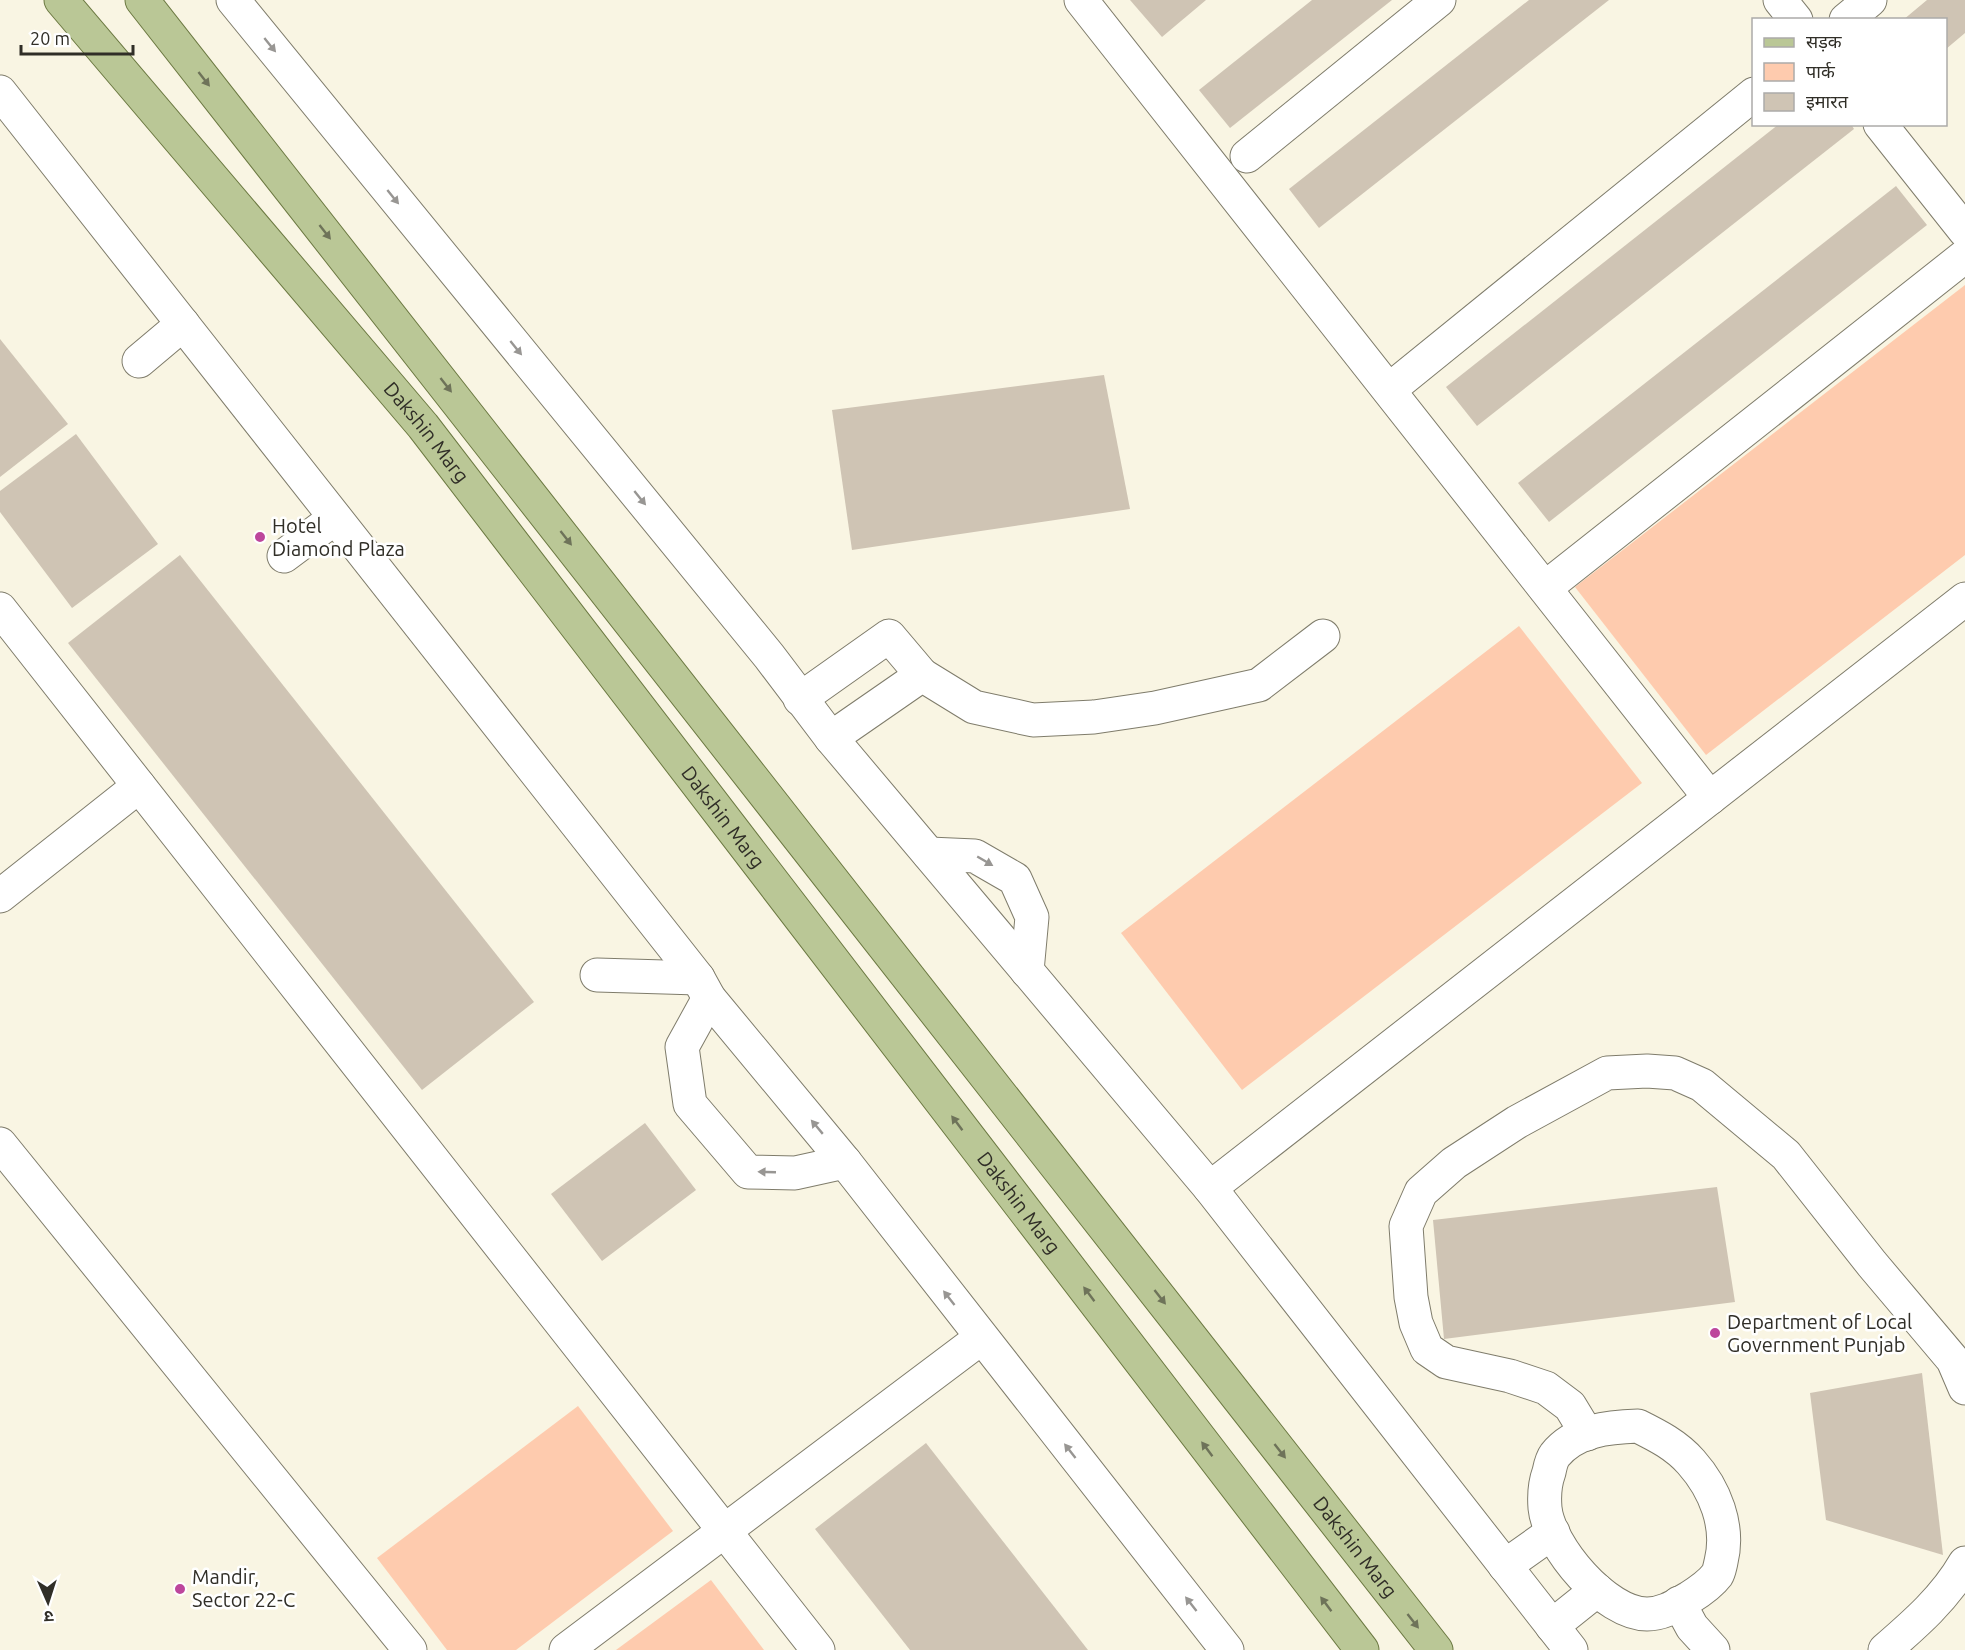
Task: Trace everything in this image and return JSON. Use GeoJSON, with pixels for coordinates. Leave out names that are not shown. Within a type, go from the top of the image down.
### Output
{"type":"FeatureCollection","features":[{"type":"Feature","properties":{"kind":"main road","name":"Dakshin Marg"},"geometry":{"type":"LineString","coordinates":[[61,0],[423,426],[1362,1650]]}},
{"type":"Feature","properties":{"kind":"main road","name":"Dakshin Marg"},"geometry":{"type":"LineString","coordinates":[[142,0],[1436,1650]]}},
{"type":"Feature","properties":{"kind":"street"},"geometry":{"type":"LineString","coordinates":[[233,0],[769,656],[831,738],[1210,1188],[1562,1638],[1596,1590]]}},
{"type":"Feature","properties":{"kind":"street"},"geometry":{"type":"LineString","coordinates":[[1081,0],[1710,798]]}},
{"type":"Feature","properties":{"kind":"street"},"geometry":{"type":"LineString","coordinates":[[1246,156],[1439,0]]}},
{"type":"Feature","properties":{"kind":"street"},"geometry":{"type":"LineString","coordinates":[[1780,0],[1794,18]]}},
{"type":"Feature","properties":{"kind":"street"},"geometry":{"type":"LineString","coordinates":[[1848,18],[1870,0]]}},
{"type":"Feature","properties":{"kind":"street"},"geometry":{"type":"LineString","coordinates":[[0,92],[703,988],[845,1162],[1227,1650]]}},
{"type":"Feature","properties":{"kind":"street"},"geometry":{"type":"LineString","coordinates":[[1389,390],[1752,96]]}},
{"type":"Feature","properties":{"kind":"street"},"geometry":{"type":"LineString","coordinates":[[1882,126],[1965,231]]}},
{"type":"Feature","properties":{"kind":"street"},"geometry":{"type":"LineString","coordinates":[[1545,588],[1965,256]]}},
{"type":"Feature","properties":{"kind":"street"},"geometry":{"type":"LineString","coordinates":[[139,361],[183,324]]}},
{"type":"Feature","properties":{"kind":"street"},"geometry":{"type":"LineString","coordinates":[[284,556],[335,518]]}},
{"type":"Feature","properties":{"kind":"street"},"geometry":{"type":"LineString","coordinates":[[1210,1188],[1965,599]]}},
{"type":"Feature","properties":{"kind":"street"},"geometry":{"type":"LineString","coordinates":[[0,609],[818,1650]]}},
{"type":"Feature","properties":{"kind":"street"},"geometry":{"type":"LineString","coordinates":[[800,699],[890,636],[922,675],[974,707],[1034,720],[1094,717],[1155,708],[1258,685],[1323,636]]}},
{"type":"Feature","properties":{"kind":"street"},"geometry":{"type":"LineString","coordinates":[[831,738],[922,675]]}},
{"type":"Feature","properties":{"kind":"street"},"geometry":{"type":"LineString","coordinates":[[0,896],[139,786]]}},
{"type":"Feature","properties":{"kind":"street"},"geometry":{"type":"LineString","coordinates":[[928,854],[975,855],[1015,879],[1032,917],[1027,971]]}},
{"type":"Feature","properties":{"kind":"street"},"geometry":{"type":"LineString","coordinates":[[597,975],[703,988]]}},
{"type":"Feature","properties":{"kind":"street"},"geometry":{"type":"LineString","coordinates":[[703,988],[682,1047],[690,1104],[748,1172],[795,1173],[845,1162]]}},
{"type":"Feature","properties":{"kind":"street"},"geometry":{"type":"LineString","coordinates":[[1587,1434],[1570,1406],[1546,1388],[1510,1376],[1446,1362],[1428,1349],[1416,1323],[1411,1297],[1406,1226],[1421,1192],[1454,1163],[1517,1122],[1607,1072],[1675,1073],[1702,1085],[1786,1155],[1872,1264],[1953,1360],[1965,1388]]}},
{"type":"Feature","properties":{"kind":"street"},"geometry":{"type":"LineString","coordinates":[[0,1144],[410,1650]]}},
{"type":"Feature","properties":{"kind":"street"},"geometry":{"type":"LineString","coordinates":[[566,1650],[981,1338]]}},
{"type":"Feature","properties":{"kind":"street"},"geometry":{"type":"LineString","coordinates":[[1638,1426],[1666,1440],[1690,1461],[1708,1485],[1721,1514],[1725,1547],[1717,1575],[1663,1613],[1644,1614],[1622,1607],[1596,1590],[1573,1565],[1553,1532],[1545,1510],[1545,1483],[1554,1456],[1579,1437],[1587,1434],[1609,1427],[1638,1426]]}},
{"type":"Feature","properties":{"kind":"street"},"geometry":{"type":"LineString","coordinates":[[1505,1566],[1553,1532]]}},
{"type":"Feature","properties":{"kind":"street"},"geometry":{"type":"LineString","coordinates":[[1885,1650],[1925,1615],[1956,1578],[1965,1563]]}},
{"type":"Feature","properties":{"kind":"street"},"geometry":{"type":"LineString","coordinates":[[1679,1603],[1692,1627],[1713,1650]]}},
{"type":"Feature","properties":{"kind":"green space"},"geometry":{"type":"Polygon","coordinates":[[[1965,285],[1965,555],[1706,755],[1575,587],[1965,285]]]}},
{"type":"Feature","properties":{"kind":"green space"},"geometry":{"type":"Polygon","coordinates":[[[1519,626],[1642,783],[1242,1090],[1121,933],[1519,626]]]}},
{"type":"Feature","properties":{"kind":"green space"},"geometry":{"type":"Polygon","coordinates":[[[578,1406],[673,1531],[516,1650],[447,1650],[377,1558],[578,1406]]]}},
{"type":"Feature","properties":{"kind":"green space"},"geometry":{"type":"Polygon","coordinates":[[[711,1580],[764,1650],[616,1650],[711,1580]]]}},
{"type":"Feature","properties":{"kind":"building"},"geometry":{"type":"Polygon","coordinates":[[[1130,0],[1206,0],[1162,37],[1130,0]]]}},
{"type":"Feature","properties":{"kind":"building"},"geometry":{"type":"Polygon","coordinates":[[[1312,0],[1392,0],[1230,128],[1199,90],[1312,0]]]}},
{"type":"Feature","properties":{"kind":"building"},"geometry":{"type":"Polygon","coordinates":[[[1529,0],[1609,0],[1319,228],[1289,189],[1529,0]]]}},
{"type":"Feature","properties":{"kind":"building"},"geometry":{"type":"Polygon","coordinates":[[[1927,0],[1965,0],[1965,33],[1947,48],[1947,18],[1905,18],[1927,0]]]}},
{"type":"Feature","properties":{"kind":"building"},"geometry":{"type":"Polygon","coordinates":[[[1776,126],[1852,126],[1854,129],[1477,426],[1446,387],[1776,126]]]}},
{"type":"Feature","properties":{"kind":"building"},"geometry":{"type":"Polygon","coordinates":[[[1896,186],[1927,225],[1549,522],[1518,483],[1896,186]]]}},
{"type":"Feature","properties":{"kind":"building"},"geometry":{"type":"Polygon","coordinates":[[[0,339],[68,424],[0,477],[0,339]]]}},
{"type":"Feature","properties":{"kind":"building"},"geometry":{"type":"Polygon","coordinates":[[[1104,375],[1130,509],[852,550],[832,410],[1104,375]]]}},
{"type":"Feature","properties":{"kind":"building"},"geometry":{"type":"Polygon","coordinates":[[[76,434],[158,544],[72,608],[0,512],[0,491],[76,434]]]}},
{"type":"Feature","properties":{"kind":"building"},"geometry":{"type":"Polygon","coordinates":[[[180,555],[534,1002],[422,1090],[68,643],[180,555]]]}},
{"type":"Feature","properties":{"kind":"building"},"geometry":{"type":"Polygon","coordinates":[[[645,1123],[696,1190],[602,1261],[551,1194],[645,1123]]]}},
{"type":"Feature","properties":{"kind":"building"},"geometry":{"type":"Polygon","coordinates":[[[1717,1187],[1735,1302],[1444,1339],[1433,1220],[1717,1187]]]}},
{"type":"Feature","properties":{"kind":"building"},"geometry":{"type":"Polygon","coordinates":[[[1922,1373],[1943,1555],[1826,1520],[1810,1393],[1922,1373]]]}},
{"type":"Feature","properties":{"kind":"building"},"geometry":{"type":"Polygon","coordinates":[[[926,1443],[1088,1650],[910,1650],[815,1529],[926,1443]]]}},
{"type":"Feature","properties":{"kind":"place","name":"Hotel Diamond Plaza"},"geometry":{"type":"Point","coordinates":[260,537]}},
{"type":"Feature","properties":{"kind":"place","name":"Department of Local Government Punjab"},"geometry":{"type":"Point","coordinates":[1715,1333]}},
{"type":"Feature","properties":{"kind":"place","name":"Mandir, Sector 22-C"},"geometry":{"type":"Point","coordinates":[180,1589]}}]}
